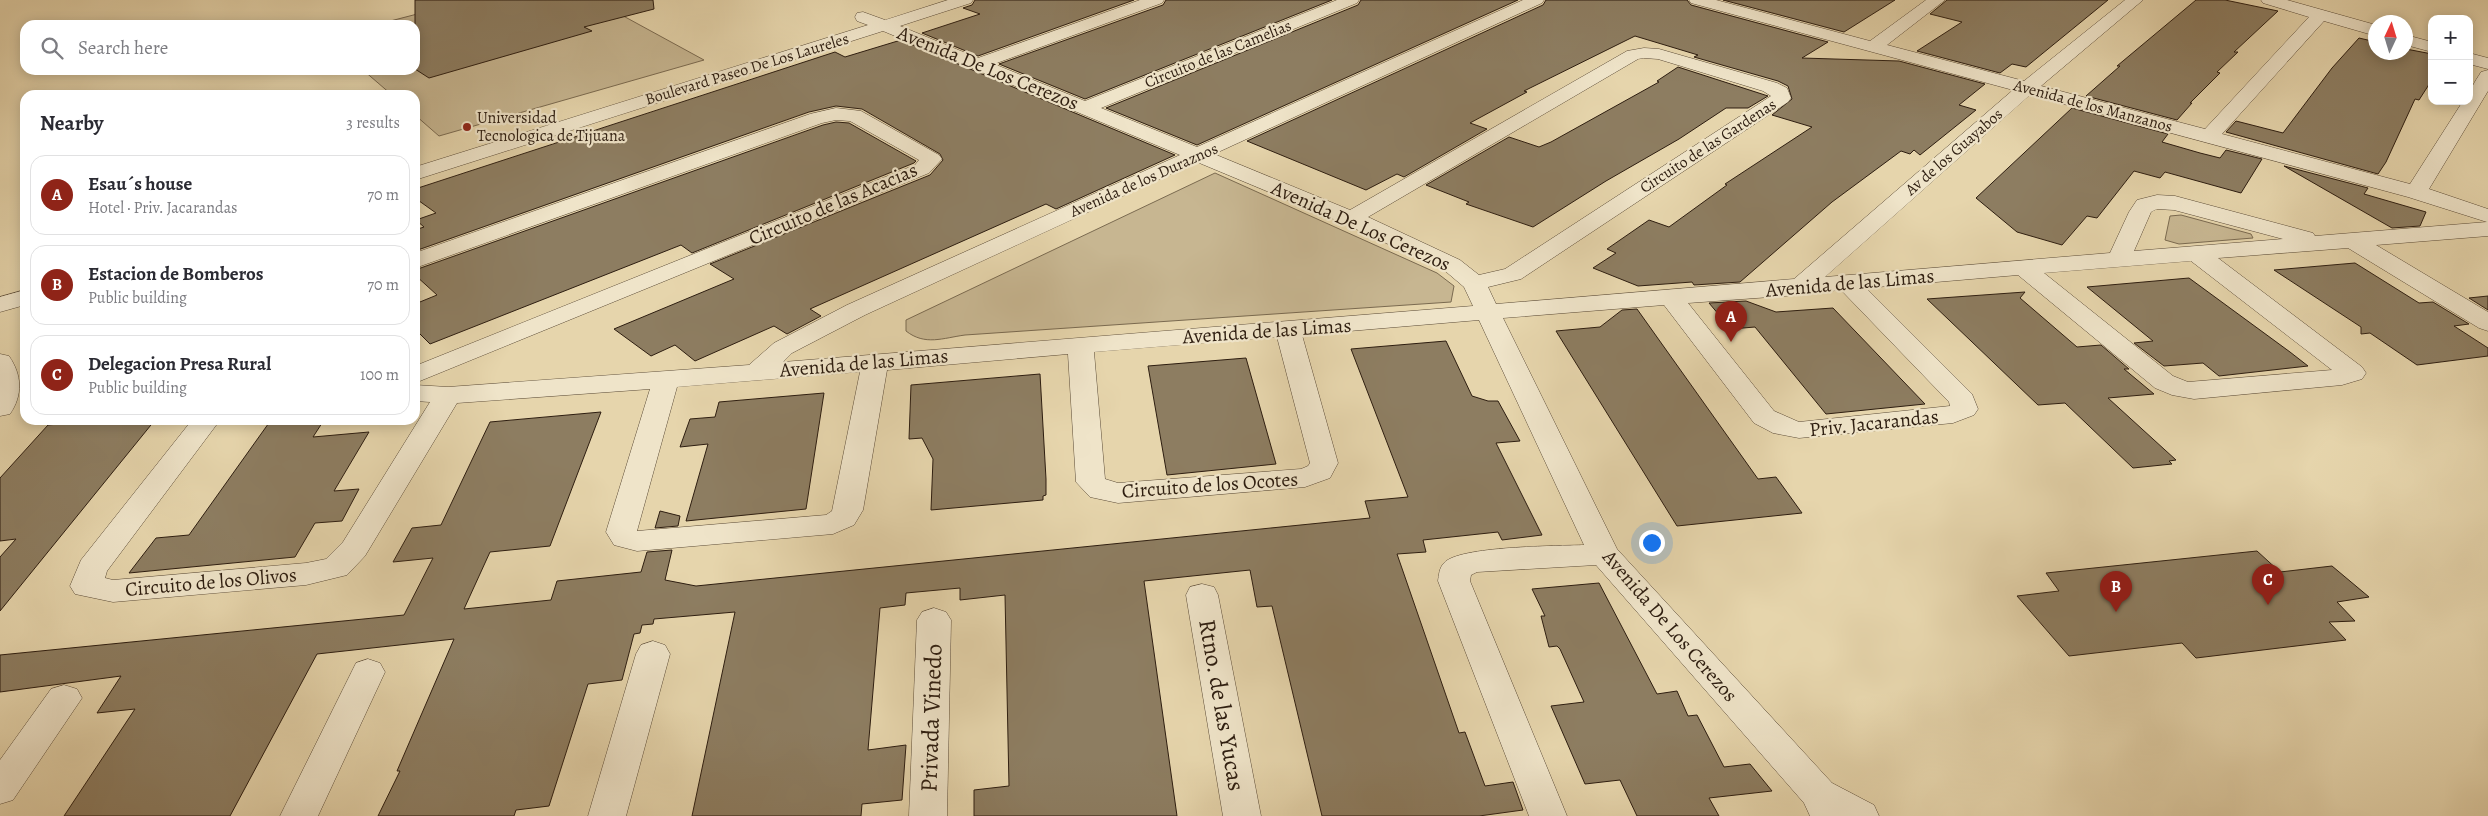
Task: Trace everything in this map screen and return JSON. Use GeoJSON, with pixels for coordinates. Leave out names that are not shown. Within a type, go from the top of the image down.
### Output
{"type":"FeatureCollection","features":[{"type":"Feature","properties":{"kind":"street","name":"Boulevard Paseo De Los Laureles"},"geometry":{"type":"LineString","coordinates":[[420,172],[874,22],[919,0]]}},
{"type":"Feature","properties":{"kind":"street","name":"Boulevard Paseo De Los Laureles"},"geometry":{"type":"LineString","coordinates":[[420,157],[874,22],[965,0]]}},
{"type":"Feature","properties":{"kind":"street"},"geometry":{"type":"LineString","coordinates":[[978,64],[1156,0]]}},
{"type":"Feature","properties":{"kind":"street","name":"Circuito de las Camelias"},"geometry":{"type":"LineString","coordinates":[[1085,108],[1351,0]]}},
{"type":"Feature","properties":{"kind":"street","name":"Avenida de los Duraznos"},"geometry":{"type":"LineString","coordinates":[[758,371],[783,348],[856,310],[1536,0]]}},
{"type":"Feature","properties":{"kind":"street","name":"Avenida de los Manzanos"},"geometry":{"type":"LineString","coordinates":[[1697,0],[1724,3],[1874,47],[2416,192],[2488,216]]}},
{"type":"Feature","properties":{"kind":"street"},"geometry":{"type":"LineString","coordinates":[[1874,47],[1937,0]]}},
{"type":"Feature","properties":{"kind":"street","name":"Av de los Guayabos"},"geometry":{"type":"LineString","coordinates":[[1798,288],[2027,88],[2135,0]]}},
{"type":"Feature","properties":{"kind":"street"},"geometry":{"type":"LineString","coordinates":[[2269,0],[2368,29]]}},
{"type":"Feature","properties":{"kind":"street"},"geometry":{"type":"LineString","coordinates":[[2209,136],[2320,15]]}},
{"type":"Feature","properties":{"kind":"street","name":"Avenida De Los Cerezos"},"geometry":{"type":"LineString","coordinates":[[874,22],[1352,218],[1452,265],[1474,283],[1487,314],[1604,554],[1824,805],[1860,816]]}},
{"type":"Feature","properties":{"kind":"street"},"geometry":{"type":"LineString","coordinates":[[2413,42],[2428,47]]}},
{"type":"Feature","properties":{"kind":"street","name":"Circuito de las Gardenas"},"geometry":{"type":"LineString","coordinates":[[1352,218],[1633,55],[1644,53],[1659,54],[1770,87],[1780,92],[1781,98],[1513,274],[1474,283]]}},
{"type":"Feature","properties":{"kind":"street"},"geometry":{"type":"LineString","coordinates":[[2473,59],[2488,64]]}},
{"type":"Feature","properties":{"kind":"street"},"geometry":{"type":"LineString","coordinates":[[2416,192],[2488,76]]}},
{"type":"Feature","properties":{"kind":"street","name":"Circuito de las Acacias"},"geometry":{"type":"LineString","coordinates":[[420,259],[817,118],[836,114],[854,115],[932,159],[922,168],[420,373]]}},
{"type":"Feature","properties":{"kind":"street","name":"Avenida de las Limas"},"geometry":{"type":"LineString","coordinates":[[2119,260],[2140,212],[2145,205],[2157,202],[2197,208],[2322,243]]}},
{"type":"Feature","properties":{"kind":"street","name":"Avenida de las Limas"},"geometry":{"type":"LineString","coordinates":[[420,393],[448,395],[666,380],[758,371],[1849,284],[2488,229]]}},
{"type":"Feature","properties":{"kind":"street"},"geometry":{"type":"LineString","coordinates":[[2353,240],[2488,323]]}},
{"type":"Feature","properties":{"kind":"street"},"geometry":{"type":"LineString","coordinates":[[2025,268],[2164,382],[2182,389],[2194,391],[2333,378],[2353,373],[2196,254]]}},
{"type":"Feature","properties":{"kind":"street"},"geometry":{"type":"LineString","coordinates":[[0,287],[20,281]]}},
{"type":"Feature","properties":{"kind":"street","name":"Priv. Jacarandas"},"geometry":{"type":"LineString","coordinates":[[1672,298],[1764,417],[1783,428],[1799,430],[1953,415],[1964,409],[1962,400],[1849,284]]}},
{"type":"Feature","properties":{"kind":"street"},"geometry":{"type":"LineString","coordinates":[[0,305],[20,299]]}},
{"type":"Feature","properties":{"kind":"street","name":"Circuito de los Ocotes"},"geometry":{"type":"LineString","coordinates":[[1080,346],[1091,482],[1101,490],[1118,493],[1305,478],[1320,472],[1324,463],[1288,330]]}},
{"type":"Feature","properties":{"kind":"street"},"geometry":{"type":"LineString","coordinates":[[0,362],[7,378],[7,394],[0,408]]}},
{"type":"Feature","properties":{"kind":"street"},"geometry":{"type":"LineString","coordinates":[[666,380],[621,532],[625,538],[637,541],[832,524],[843,518],[848,510],[875,362]]}},
{"type":"Feature","properties":{"kind":"street","name":"Circuito de los Olivos"},"geometry":{"type":"LineString","coordinates":[[202,425],[92,568],[86,586],[113,591],[306,574],[336,567],[354,549],[448,395]]}},
{"type":"Feature","properties":{"kind":"street"},"geometry":{"type":"LineString","coordinates":[[1548,816],[1454,581],[1456,569],[1472,562],[1604,554]]}},
{"type":"Feature","properties":{"kind":"street","name":"Rtno. de las Yucas"},"geometry":{"type":"LineString","coordinates":[[1202,595],[1242,816]]}},
{"type":"Feature","properties":{"kind":"street","name":"Privada Vinedo"},"geometry":{"type":"LineString","coordinates":[[928,816],[934,620]]}},
{"type":"Feature","properties":{"kind":"street"},"geometry":{"type":"LineString","coordinates":[[608,816],[653,654]]}},
{"type":"Feature","properties":{"kind":"street"},"geometry":{"type":"LineString","coordinates":[[299,816],[368,672]]}},
{"type":"Feature","properties":{"kind":"street"},"geometry":{"type":"LineString","coordinates":[[0,789],[64,698]]}},
{"type":"Feature","properties":{"kind":"shaded area"},"geometry":{"type":"Polygon","coordinates":[[[471,0],[594,0],[704,60],[439,136],[420,119],[420,90],[386,90],[369,75],[420,75],[420,20],[394,20],[471,0]]]}},
{"type":"Feature","properties":{"kind":"shaded area"},"geometry":{"type":"Polygon","coordinates":[[[1215,173],[1437,273],[1454,286],[1451,302],[965,335],[934,340],[913,336],[906,331],[906,320],[1215,173]]]}},
{"type":"Feature","properties":{"kind":"shaded area"},"geometry":{"type":"Polygon","coordinates":[[[2181,215],[2251,234],[2253,238],[2179,244],[2165,240],[2170,216],[2181,215]]]}},
{"type":"Feature","properties":{"kind":"building"},"geometry":{"type":"Polygon","coordinates":[[[415,0],[653,0],[654,9],[584,27],[592,31],[429,78],[420,72],[420,20],[415,20],[415,0]]]}},
{"type":"Feature","properties":{"kind":"building"},"geometry":{"type":"Polygon","coordinates":[[[975,0],[1134,0],[978,56],[922,33],[980,14],[963,8],[972,5],[975,0]]]}},
{"type":"Feature","properties":{"kind":"building"},"geometry":{"type":"Polygon","coordinates":[[[1166,0],[1332,0],[1085,99],[999,64],[1163,5],[1166,0]]]}},
{"type":"Feature","properties":{"kind":"building"},"geometry":{"type":"Polygon","coordinates":[[[1361,0],[1518,0],[1197,145],[1106,108],[1358,5],[1361,0]]]}},
{"type":"Feature","properties":{"kind":"building"},"geometry":{"type":"Polygon","coordinates":[[[1546,0],[1687,0],[1691,5],[1828,42],[1802,58],[1899,61],[1985,84],[1959,105],[1976,110],[1920,155],[1914,150],[1910,154],[1901,151],[1832,202],[1740,282],[1694,285],[1692,282],[1638,286],[1593,268],[1616,253],[1607,249],[1649,220],[1669,227],[1727,185],[1725,184],[1812,127],[1772,115],[1792,99],[1788,86],[1778,81],[1694,57],[1698,55],[1635,36],[1524,91],[1527,92],[1470,123],[1487,129],[1404,177],[1397,174],[1366,190],[1247,141],[1543,5],[1546,0]]]}},
{"type":"Feature","properties":{"kind":"building"},"geometry":{"type":"Polygon","coordinates":[[[1723,0],[1895,0],[1844,32],[1723,0]]]}},
{"type":"Feature","properties":{"kind":"building"},"geometry":{"type":"Polygon","coordinates":[[[1947,0],[2108,0],[2026,67],[2012,64],[2000,73],[1917,51],[1962,22],[1930,14],[1947,0]]]}},
{"type":"Feature","properties":{"kind":"building"},"geometry":{"type":"Polygon","coordinates":[[[2196,0],[2225,0],[2278,11],[2234,52],[2238,52],[2217,72],[2220,73],[2190,103],[2192,103],[2177,120],[2086,96],[2120,66],[2117,66],[2196,0]]]}},
{"type":"Feature","properties":{"kind":"building"},"geometry":{"type":"Polygon","coordinates":[[[2359,38],[2368,40],[2368,60],[2413,60],[2413,50],[2428,53],[2428,86],[2419,100],[2415,99],[2386,162],[2378,174],[2226,132],[2236,121],[2283,133],[2332,68],[2359,38]]]}},
{"type":"Feature","properties":{"kind":"building"},"geometry":{"type":"Polygon","coordinates":[[[901,40],[1175,155],[1056,209],[1046,204],[810,309],[821,316],[787,334],[774,326],[695,361],[675,345],[651,356],[614,329],[734,279],[710,264],[930,175],[943,160],[940,154],[862,109],[836,106],[809,112],[420,249],[420,228],[424,227],[420,224],[420,219],[436,213],[420,202],[420,187],[835,52],[845,57],[901,40]]]}},
{"type":"Feature","properties":{"kind":"building"},"geometry":{"type":"Polygon","coordinates":[[[1678,67],[1768,96],[1748,108],[1726,108],[1679,139],[1606,181],[1533,227],[1466,204],[1469,202],[1426,185],[1509,137],[1539,147],[1551,142],[1659,82],[1657,81],[1678,67]]]}},
{"type":"Feature","properties":{"kind":"building"},"geometry":{"type":"Polygon","coordinates":[[[2072,108],[2168,134],[2162,142],[2200,153],[2220,158],[2226,150],[2262,159],[2241,193],[2165,172],[2160,178],[2134,171],[2097,218],[2087,216],[2062,245],[2017,232],[1976,198],[2072,108]]]}},
{"type":"Feature","properties":{"kind":"building"},"geometry":{"type":"Polygon","coordinates":[[[836,122],[849,123],[916,161],[692,253],[681,245],[430,344],[420,334],[420,302],[437,295],[420,280],[420,268],[836,122]]]}},
{"type":"Feature","properties":{"kind":"building"},"geometry":{"type":"Polygon","coordinates":[[[2284,166],[2368,188],[2364,194],[2426,212],[2420,226],[2392,228],[2284,166]]]}},
{"type":"Feature","properties":{"kind":"building"},"geometry":{"type":"Polygon","coordinates":[[[2355,263],[2419,303],[2433,302],[2469,324],[2454,326],[2488,348],[2488,356],[2417,365],[2370,333],[2361,334],[2361,327],[2274,270],[2355,263]]]}},
{"type":"Feature","properties":{"kind":"building"},"geometry":{"type":"Polygon","coordinates":[[[2189,278],[2308,366],[2219,376],[2203,363],[2164,366],[2134,343],[2153,341],[2087,287],[2189,278]]]}},
{"type":"Feature","properties":{"kind":"building"},"geometry":{"type":"Polygon","coordinates":[[[2025,292],[2020,298],[2077,347],[2101,345],[2129,369],[2124,369],[2154,394],[2108,398],[2176,460],[2169,461],[2172,464],[2133,468],[2065,403],[2038,405],[1927,299],[2025,292]]]}},
{"type":"Feature","properties":{"kind":"building"},"geometry":{"type":"Polygon","coordinates":[[[2488,296],[2488,310],[2469,298],[2488,296]]]}},
{"type":"Feature","properties":{"kind":"building"},"geometry":{"type":"Polygon","coordinates":[[[1746,301],[1776,312],[1833,308],[1925,404],[1826,414],[1755,327],[1731,329],[1709,303],[1746,301]]]}},
{"type":"Feature","properties":{"kind":"building"},"geometry":{"type":"Polygon","coordinates":[[[1637,309],[1758,479],[1776,477],[1802,513],[1677,526],[1556,331],[1600,327],[1622,310],[1637,309]]]}},
{"type":"Feature","properties":{"kind":"building"},"geometry":{"type":"Polygon","coordinates":[[[1446,341],[1472,396],[1488,401],[1498,401],[1520,441],[1496,443],[1542,535],[1502,540],[1498,532],[1423,540],[1426,552],[1397,554],[1459,733],[1465,732],[1485,786],[1513,782],[1523,810],[1479,816],[1322,816],[1272,606],[1257,607],[1250,570],[1144,581],[1177,816],[974,816],[974,790],[1009,786],[1005,595],[960,600],[960,588],[906,593],[905,605],[880,608],[868,750],[906,745],[902,800],[862,804],[861,816],[692,816],[735,612],[654,619],[653,624],[642,625],[640,633],[634,634],[622,680],[588,684],[549,806],[516,810],[514,816],[378,816],[400,771],[397,771],[454,639],[317,654],[230,816],[64,816],[135,709],[97,713],[121,676],[0,692],[0,655],[404,615],[433,558],[393,562],[412,528],[441,525],[490,422],[601,412],[550,546],[490,552],[464,609],[551,600],[557,581],[641,572],[647,552],[672,550],[665,580],[696,586],[1370,518],[1365,501],[1408,497],[1351,349],[1446,341]]]}},
{"type":"Feature","properties":{"kind":"building"},"geometry":{"type":"Polygon","coordinates":[[[1246,358],[1276,464],[1167,475],[1148,366],[1246,358]]]}},
{"type":"Feature","properties":{"kind":"building"},"geometry":{"type":"Polygon","coordinates":[[[1040,374],[1046,479],[1046,495],[1043,496],[1043,500],[931,510],[933,459],[922,438],[909,439],[911,385],[1040,374]]]}},
{"type":"Feature","properties":{"kind":"building"},"geometry":{"type":"Polygon","coordinates":[[[824,393],[806,509],[686,521],[708,444],[680,447],[690,419],[715,417],[719,402],[824,393]]]}},
{"type":"Feature","properties":{"kind":"building"},"geometry":{"type":"Polygon","coordinates":[[[48,425],[151,425],[0,611],[0,557],[16,539],[0,541],[0,478],[48,425]]]}},
{"type":"Feature","properties":{"kind":"building"},"geometry":{"type":"Polygon","coordinates":[[[267,425],[321,425],[313,437],[369,432],[334,491],[359,489],[342,521],[315,523],[295,557],[129,573],[156,538],[189,535],[267,425]]]}},
{"type":"Feature","properties":{"kind":"building"},"geometry":{"type":"Polygon","coordinates":[[[660,511],[680,516],[678,526],[655,528],[660,511]]]}},
{"type":"Feature","properties":{"kind":"building"},"geometry":{"type":"Polygon","coordinates":[[[2257,551],[2280,572],[2332,566],[2369,597],[2337,602],[2355,621],[2329,622],[2346,640],[2196,658],[2182,643],[2069,656],[2017,596],[2059,591],[2046,573],[2257,551]]]}},
{"type":"Feature","properties":{"kind":"building"},"geometry":{"type":"Polygon","coordinates":[[[1599,583],[1657,694],[1677,691],[1688,716],[1697,715],[1724,767],[1750,764],[1772,791],[1709,798],[1719,816],[1637,816],[1620,780],[1585,784],[1551,706],[1584,702],[1560,649],[1557,646],[1549,647],[1541,616],[1545,616],[1532,589],[1599,583]]]}},
{"type":"Feature","properties":{"kind":"place","name":"Universidad Tecnologica de Tijuana"},"geometry":{"type":"Point","coordinates":[467,127]}},
{"type":"Feature","properties":{"kind":"place","name":"Esau´s house"},"geometry":{"type":"Point","coordinates":[1731,342]}},
{"type":"Feature","properties":{"kind":"place","name":"Delegacion Presa Rural"},"geometry":{"type":"Point","coordinates":[2268,605]}},
{"type":"Feature","properties":{"kind":"place","name":"Estacion de Bomberos"},"geometry":{"type":"Point","coordinates":[2116,612]}}]}
